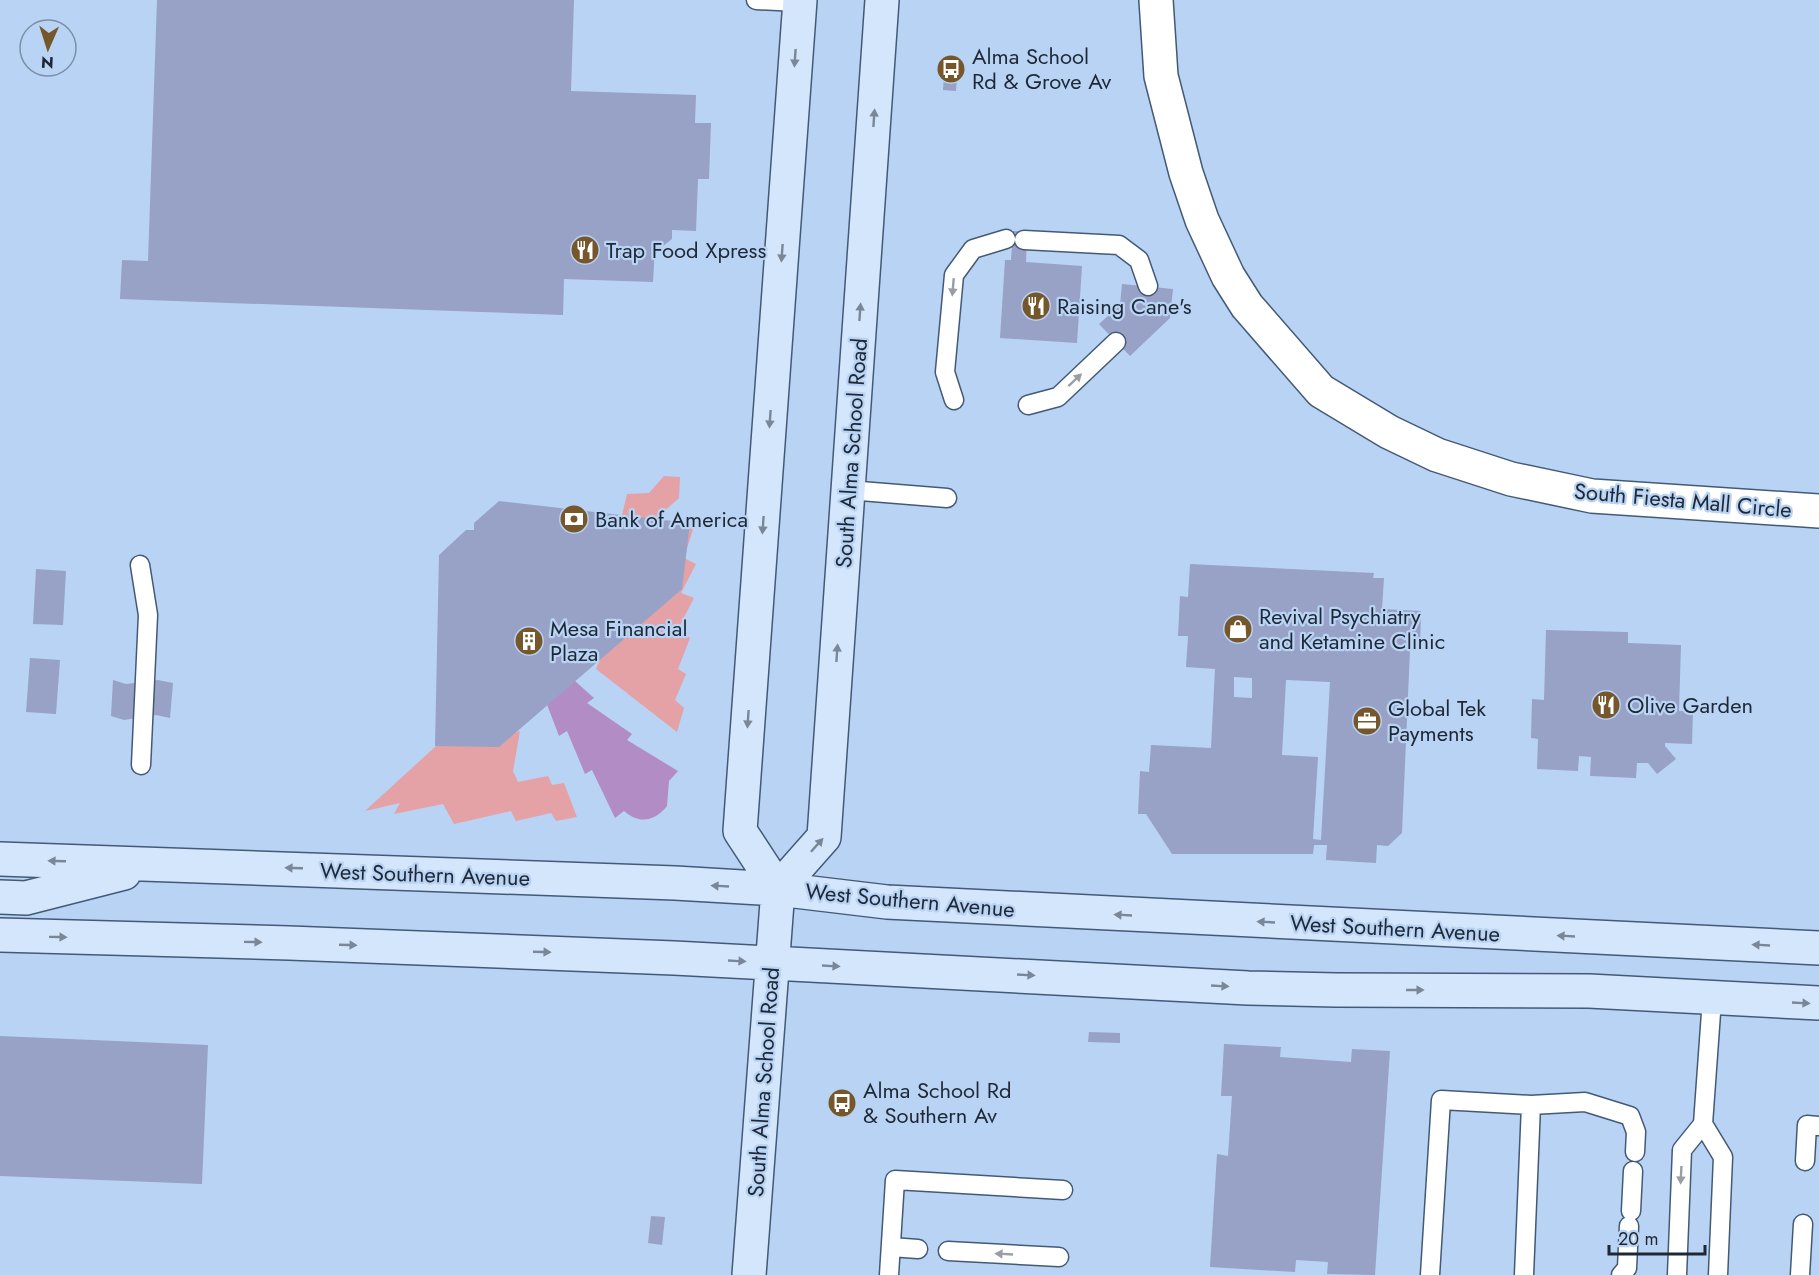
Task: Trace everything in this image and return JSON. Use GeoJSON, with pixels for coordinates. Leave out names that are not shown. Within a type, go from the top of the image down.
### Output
{"type":"FeatureCollection","features":[{"type":"Feature","properties":{"kind":"main road","name":"South Alma School Road"},"geometry":{"type":"LineString","coordinates":[[749,1275],[778,889],[824,837],[882,0]]}},
{"type":"Feature","properties":{"kind":"main road"},"geometry":{"type":"LineString","coordinates":[[778,889],[740,831],[799,1]]}},
{"type":"Feature","properties":{"kind":"main road","name":"West Southern Avenue"},"geometry":{"type":"LineString","coordinates":[[0,859],[164,863],[778,889],[887,902],[1819,948]]}},
{"type":"Feature","properties":{"kind":"main road"},"geometry":{"type":"LineString","coordinates":[[0,897],[26,898],[164,863]]}},
{"type":"Feature","properties":{"kind":"main road"},"geometry":{"type":"LineString","coordinates":[[0,935],[289,943],[772,963],[1248,988],[1589,991],[1819,1004]]}},
{"type":"Feature","properties":{"kind":"street","name":"South Fiesta Mall Circle"},"geometry":{"type":"LineString","coordinates":[[1156,0],[1161,76],[1186,173],[1202,220],[1228,276],[1247,306],[1321,391],[1389,432],[1437,455],[1511,479],[1592,496],[1819,511]]}},
{"type":"Feature","properties":{"kind":"lane"},"geometry":{"type":"LineString","coordinates":[[756,0],[799,1]]}},
{"type":"Feature","properties":{"kind":"lane"},"geometry":{"type":"LineString","coordinates":[[954,400],[945,372],[954,274],[973,249],[1015,245],[1083,255],[1119,245],[1139,260],[1148,286]]}},
{"type":"Feature","properties":{"kind":"lane"},"geometry":{"type":"LineString","coordinates":[[1028,405],[1058,396],[1116,342]]}},
{"type":"Feature","properties":{"kind":"lane"},"geometry":{"type":"LineString","coordinates":[[848,490],[947,498]]}},
{"type":"Feature","properties":{"kind":"lane"},"geometry":{"type":"LineString","coordinates":[[140,565],[148,615],[141,765]]}},
{"type":"Feature","properties":{"kind":"lane"},"geometry":{"type":"LineString","coordinates":[[1677,1275],[1682,1150],[1703,1124],[1712,999]]}},
{"type":"Feature","properties":{"kind":"lane"},"geometry":{"type":"LineString","coordinates":[[1430,1275],[1441,1100],[1531,1105],[1585,1102],[1630,1116],[1636,1132],[1635,1152]]}},
{"type":"Feature","properties":{"kind":"lane"},"geometry":{"type":"LineString","coordinates":[[1524,1275],[1531,1105]]}},
{"type":"Feature","properties":{"kind":"lane"},"geometry":{"type":"LineString","coordinates":[[1703,1124],[1723,1157],[1718,1275]]}},
{"type":"Feature","properties":{"kind":"lane"},"geometry":{"type":"LineString","coordinates":[[1805,1161],[1806,1125],[1819,1126]]}},
{"type":"Feature","properties":{"kind":"lane"},"geometry":{"type":"LineString","coordinates":[[1621,1275],[1627,1268],[1633,1171]]}},
{"type":"Feature","properties":{"kind":"lane"},"geometry":{"type":"LineString","coordinates":[[889,1275],[895,1180],[1063,1190]]}},
{"type":"Feature","properties":{"kind":"lane"},"geometry":{"type":"LineString","coordinates":[[1803,1224],[1801,1274],[1819,1275]]}},
{"type":"Feature","properties":{"kind":"lane"},"geometry":{"type":"LineString","coordinates":[[891,1247],[918,1249]]}},
{"type":"Feature","properties":{"kind":"lane"},"geometry":{"type":"LineString","coordinates":[[948,1251],[1059,1257]]}},
{"type":"Feature","properties":{"kind":"shaded area"},"geometry":{"type":"Polygon","coordinates":[[[664,476],[680,477],[679,498],[612,557],[627,494],[649,493],[664,476]]]}},
{"type":"Feature","properties":{"kind":"shaded area"},"geometry":{"type":"Polygon","coordinates":[[[696,520],[684,558],[696,564],[681,593],[694,598],[678,629],[690,638],[678,669],[686,674],[675,700],[684,708],[677,732],[596,669],[610,636],[619,583],[696,520]]]}},
{"type":"Feature","properties":{"kind":"shaded area"},"geometry":{"type":"Polygon","coordinates":[[[566,673],[594,698],[587,703],[632,734],[627,740],[678,771],[669,781],[667,806],[657,815],[641,819],[624,811],[615,818],[592,770],[585,774],[567,731],[559,736],[546,702],[566,673]]]}},
{"type":"Feature","properties":{"kind":"shaded area"},"geometry":{"type":"Polygon","coordinates":[[[520,731],[513,771],[518,782],[548,776],[552,785],[564,783],[577,817],[556,821],[551,813],[516,821],[511,811],[454,824],[443,804],[394,814],[400,803],[365,811],[447,736],[487,742],[520,731]]]}},
{"type":"Feature","properties":{"kind":"building"},"geometry":{"type":"Polygon","coordinates":[[[157,0],[574,0],[571,91],[696,95],[695,123],[711,123],[709,179],[698,179],[696,231],[672,230],[672,239],[663,246],[655,247],[653,282],[564,279],[563,315],[120,299],[122,260],[148,261],[157,0]]]}},
{"type":"Feature","properties":{"kind":"building"},"geometry":{"type":"Polygon","coordinates":[[[945,63],[958,64],[956,91],[943,90],[945,63]]]}},
{"type":"Feature","properties":{"kind":"building"},"geometry":{"type":"Polygon","coordinates":[[[1013,231],[1027,231],[1026,262],[1082,266],[1077,343],[1000,338],[1005,260],[1011,260],[1013,231]]]}},
{"type":"Feature","properties":{"kind":"building"},"geometry":{"type":"Polygon","coordinates":[[[1122,284],[1173,289],[1170,318],[1130,356],[1099,324],[1120,305],[1122,284]]]}},
{"type":"Feature","properties":{"kind":"building","name":"Mesa Financial Plaza"},"geometry":{"type":"Polygon","coordinates":[[[499,501],[690,523],[682,589],[499,747],[435,746],[439,555],[466,530],[474,530],[474,523],[499,501]]]}},
{"type":"Feature","properties":{"kind":"building","name":"Global Tek Payments"},"geometry":{"type":"Polygon","coordinates":[[[1190,564],[1374,573],[1373,578],[1384,578],[1382,609],[1421,611],[1420,650],[1410,650],[1402,833],[1388,846],[1377,845],[1376,863],[1326,860],[1327,845],[1314,845],[1313,854],[1172,854],[1146,814],[1138,814],[1140,771],[1149,772],[1151,745],[1211,748],[1215,669],[1186,667],[1188,636],[1178,636],[1180,596],[1188,597],[1190,564]],[[1234,677],[1234,697],[1252,698],[1252,678],[1234,677]],[[1286,680],[1282,755],[1318,757],[1313,839],[1321,840],[1330,682],[1286,680]]]}},
{"type":"Feature","properties":{"kind":"building"},"geometry":{"type":"Polygon","coordinates":[[[36,569],[66,571],[63,625],[33,624],[36,569]]]}},
{"type":"Feature","properties":{"kind":"building","name":"Olive Garden"},"geometry":{"type":"Polygon","coordinates":[[[1546,630],[1628,632],[1628,643],[1681,645],[1679,711],[1693,711],[1692,744],[1665,743],[1676,759],[1657,774],[1648,763],[1637,763],[1636,778],[1590,776],[1591,757],[1579,756],[1578,771],[1537,769],[1538,739],[1531,738],[1532,699],[1544,700],[1546,630]]]}},
{"type":"Feature","properties":{"kind":"building"},"geometry":{"type":"Polygon","coordinates":[[[30,658],[60,660],[56,714],[26,712],[30,658]]]}},
{"type":"Feature","properties":{"kind":"building"},"geometry":{"type":"Polygon","coordinates":[[[113,680],[126,684],[158,680],[173,683],[170,718],[156,715],[124,720],[111,716],[113,680]]]}},
{"type":"Feature","properties":{"kind":"building"},"geometry":{"type":"Polygon","coordinates":[[[1089,1032],[1120,1033],[1120,1043],[1088,1042],[1089,1032]]]}},
{"type":"Feature","properties":{"kind":"building"},"geometry":{"type":"Polygon","coordinates":[[[0,1036],[208,1045],[202,1184],[0,1176],[0,1036]]]}},
{"type":"Feature","properties":{"kind":"building"},"geometry":{"type":"Polygon","coordinates":[[[1224,1044],[1281,1047],[1280,1057],[1351,1062],[1352,1049],[1390,1051],[1375,1275],[1327,1274],[1328,1262],[1296,1260],[1295,1272],[1210,1267],[1217,1154],[1228,1156],[1232,1096],[1221,1096],[1224,1044]]]}},
{"type":"Feature","properties":{"kind":"building"},"geometry":{"type":"Polygon","coordinates":[[[651,1216],[665,1217],[662,1245],[648,1243],[651,1216]]]}},
{"type":"Feature","properties":{"kind":"place","name":"Alma School Rd & Grove Av"},"geometry":{"type":"Point","coordinates":[951,69]}},
{"type":"Feature","properties":{"kind":"place","name":"Trap Food Xpress"},"geometry":{"type":"Point","coordinates":[585,250]}},
{"type":"Feature","properties":{"kind":"place","name":"Raising Cane's"},"geometry":{"type":"Point","coordinates":[1036,306]}},
{"type":"Feature","properties":{"kind":"place","name":"Bank of America"},"geometry":{"type":"Point","coordinates":[574,519]}},
{"type":"Feature","properties":{"kind":"place","name":"Revival Psychiatry and Ketamine Clinic"},"geometry":{"type":"Point","coordinates":[1238,629]}},
{"type":"Feature","properties":{"kind":"place","name":"Mesa Financial Plaza"},"geometry":{"type":"Point","coordinates":[529,641]}},
{"type":"Feature","properties":{"kind":"place","name":"Olive Garden"},"geometry":{"type":"Point","coordinates":[1606,705]}},
{"type":"Feature","properties":{"kind":"place","name":"Global Tek Payments"},"geometry":{"type":"Point","coordinates":[1367,721]}},
{"type":"Feature","properties":{"kind":"place","name":"Alma School Rd & Southern Av"},"geometry":{"type":"Point","coordinates":[842,1103]}}]}
